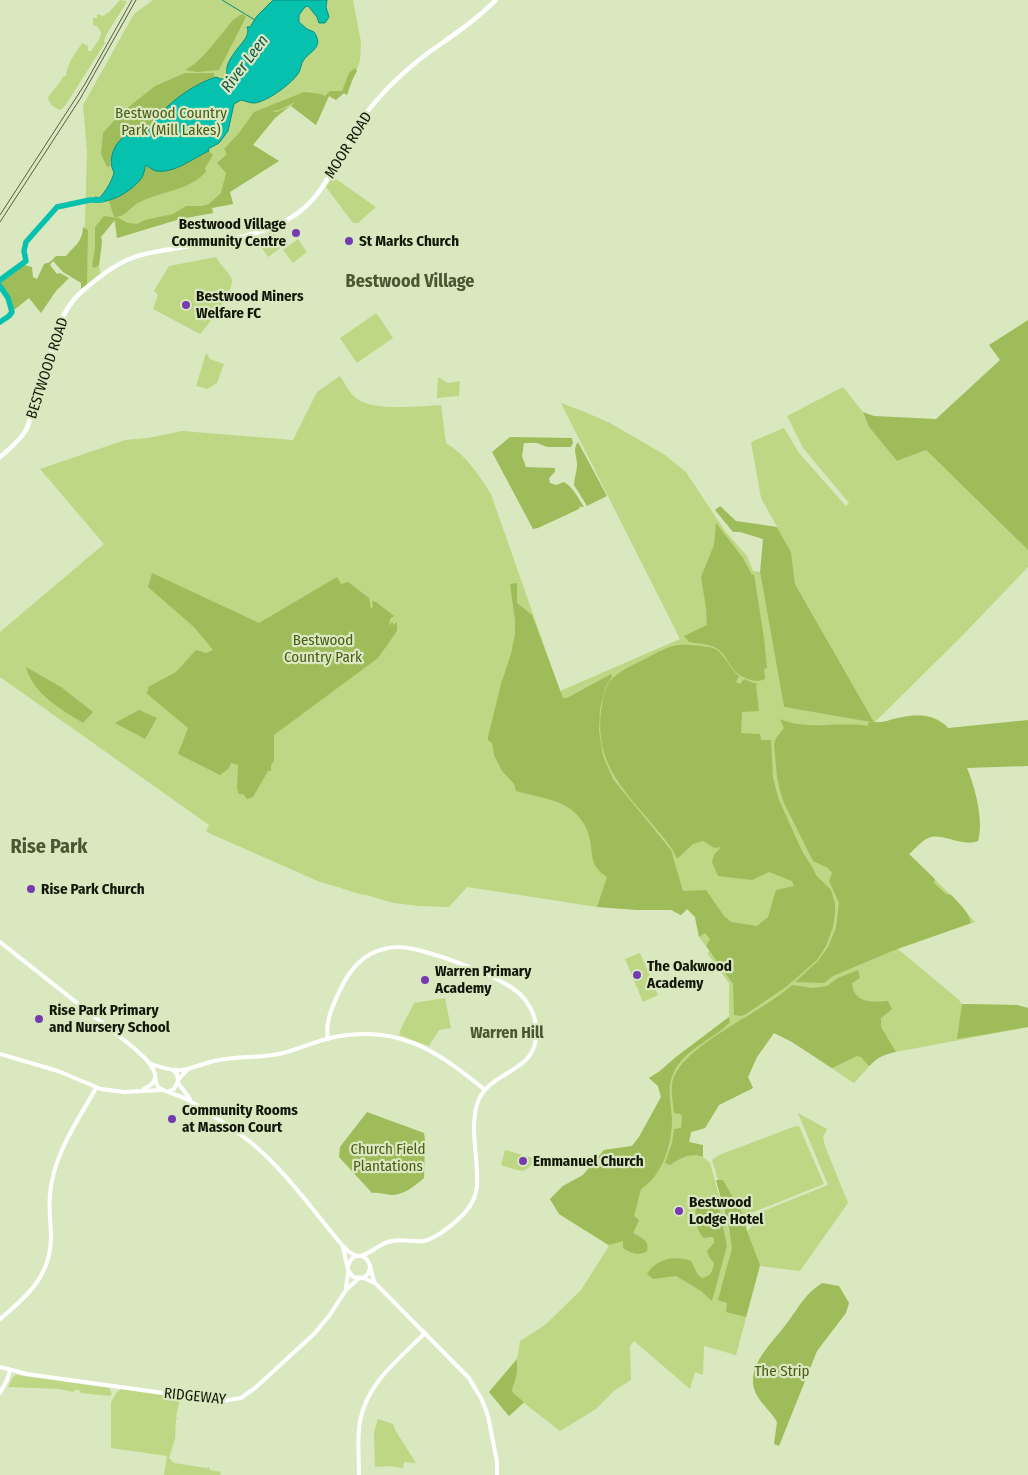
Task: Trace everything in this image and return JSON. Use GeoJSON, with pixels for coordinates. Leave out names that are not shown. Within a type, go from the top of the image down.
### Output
{"type":"FeatureCollection","features":[{"type":"Feature","properties":{"kind":"main road","name":"MOOR ROAD"},"geometry":{"type":"LineString","coordinates":[[238,237],[280,224],[308,205],[331,173],[361,119],[376,102],[421,59],[465,28],[496,0]]}},
{"type":"Feature","properties":{"kind":"main road","name":"BESTWOOD ROAD"},"geometry":{"type":"LineString","coordinates":[[0,457],[20,438],[27,428],[60,324],[78,296],[114,267],[132,258],[238,237]]}},
{"type":"Feature","properties":{"kind":"street"},"geometry":{"type":"LineString","coordinates":[[0,942],[118,1034],[149,1063],[157,1085],[164,1090],[193,1102],[242,1136],[264,1154],[349,1252],[366,1258],[370,1263]]}},
{"type":"Feature","properties":{"kind":"street"},"geometry":{"type":"LineString","coordinates":[[328,1039],[327,1024],[347,977],[360,960],[376,951],[390,947],[410,948],[436,955],[468,967],[515,991],[527,1002],[533,1014],[536,1034],[534,1046],[518,1068],[495,1081],[485,1090],[479,1100],[476,1112],[475,1140],[477,1186],[475,1196],[469,1207],[460,1217],[433,1238],[420,1241],[392,1241],[381,1245],[374,1251],[352,1259],[348,1268]]}},
{"type":"Feature","properties":{"kind":"street"},"geometry":{"type":"LineString","coordinates":[[149,1063],[172,1069],[188,1069],[218,1060],[278,1054],[328,1039],[349,1035],[375,1034],[414,1043],[443,1057],[485,1090]]}},
{"type":"Feature","properties":{"kind":"street"},"geometry":{"type":"LineString","coordinates":[[0,1054],[51,1069],[94,1087],[115,1092],[174,1089],[188,1069]]}},
{"type":"Feature","properties":{"kind":"street"},"geometry":{"type":"LineString","coordinates":[[142,1090],[152,1084],[160,1070],[167,1068]]}},
{"type":"Feature","properties":{"kind":"street"},"geometry":{"type":"LineString","coordinates":[[172,1069],[177,1074],[178,1081],[193,1102]]}},
{"type":"Feature","properties":{"kind":"street"},"geometry":{"type":"LineString","coordinates":[[0,1319],[27,1296],[40,1279],[44,1270],[48,1259],[50,1243],[52,1181],[61,1153],[93,1093],[94,1087]]}},
{"type":"Feature","properties":{"kind":"street"},"geometry":{"type":"LineString","coordinates":[[342,1244],[348,1268],[353,1277],[375,1283],[464,1371],[480,1396],[490,1423],[497,1462],[497,1475]]}},
{"type":"Feature","properties":{"kind":"street"},"geometry":{"type":"LineString","coordinates":[[361,1278],[368,1274],[374,1251]]}},
{"type":"Feature","properties":{"kind":"street","name":"RIDGEWAY"},"geometry":{"type":"LineString","coordinates":[[346,1290],[348,1268]]}},
{"type":"Feature","properties":{"kind":"street"},"geometry":{"type":"LineString","coordinates":[[370,1268],[375,1283]]}},
{"type":"Feature","properties":{"kind":"street","name":"RIDGEWAY"},"geometry":{"type":"LineString","coordinates":[[0,1368],[216,1400],[234,1400],[256,1388],[310,1338],[324,1323],[346,1290],[361,1278]]}},
{"type":"Feature","properties":{"kind":"street"},"geometry":{"type":"LineString","coordinates":[[359,1475],[359,1428],[368,1396],[384,1374],[425,1333]]}},
{"type":"Feature","properties":{"kind":"street"},"geometry":{"type":"LineString","coordinates":[[0,1393],[8,1380],[10,1370]]}},
{"type":"Feature","properties":{"kind":"green space"},"geometry":{"type":"Polygon","coordinates":[[[120,0],[127,1],[109,31],[104,41],[105,43],[65,106],[60,110],[54,107],[49,102],[48,97],[63,76],[66,76],[70,63],[82,43],[88,46],[88,51],[91,51],[100,38],[101,32],[97,26],[93,25],[93,18],[97,18],[97,14],[103,16],[109,12],[120,0]]]}},
{"type":"Feature","properties":{"kind":"green space","name":"Bestwood Country Park (Mill Lakes)"},"geometry":{"type":"Polygon","coordinates":[[[153,0],[353,0],[361,42],[360,61],[347,95],[344,93],[336,100],[329,96],[316,125],[291,106],[275,118],[253,145],[279,161],[230,192],[233,204],[212,208],[213,213],[180,219],[117,238],[114,220],[101,237],[99,265],[101,276],[83,287],[87,152],[83,105],[134,14],[153,0]]]}},
{"type":"Feature","properties":{"kind":"green space"},"geometry":{"type":"Polygon","coordinates":[[[243,14],[246,17],[219,70],[197,72],[185,70],[200,59],[233,21],[243,14]]]}},
{"type":"Feature","properties":{"kind":"green space"},"geometry":{"type":"Polygon","coordinates":[[[355,68],[357,71],[347,95],[344,93],[336,100],[329,96],[316,125],[291,106],[295,102],[279,110],[271,111],[277,112],[288,107],[275,118],[253,145],[279,161],[230,192],[233,204],[212,208],[213,213],[180,219],[117,238],[115,220],[101,237],[99,265],[95,268],[92,266],[95,248],[95,227],[104,216],[119,218],[128,223],[137,224],[145,220],[173,214],[186,206],[209,204],[221,193],[226,173],[217,163],[227,154],[224,149],[239,133],[254,112],[304,92],[325,96],[330,91],[342,91],[349,73],[355,68]]]}},
{"type":"Feature","properties":{"kind":"green space"},"geometry":{"type":"Polygon","coordinates":[[[185,73],[214,73],[214,77],[172,103],[145,134],[129,135],[121,140],[111,157],[110,166],[107,167],[101,154],[103,133],[121,113],[155,86],[185,73]]]}},
{"type":"Feature","properties":{"kind":"green space"},"geometry":{"type":"Polygon","coordinates":[[[208,151],[213,155],[205,168],[206,172],[199,178],[183,187],[148,198],[122,216],[114,217],[109,201],[139,181],[146,165],[155,170],[169,170],[183,165],[208,151]]]}},
{"type":"Feature","properties":{"kind":"green space"},"geometry":{"type":"Polygon","coordinates":[[[333,177],[376,207],[358,223],[353,223],[326,187],[333,177]]]}},
{"type":"Feature","properties":{"kind":"green space"},"geometry":{"type":"Polygon","coordinates":[[[83,227],[88,230],[87,284],[81,289],[81,283],[63,272],[53,261],[50,265],[57,274],[60,273],[69,278],[56,291],[41,313],[29,298],[14,310],[4,293],[1,282],[24,265],[32,267],[33,277],[37,279],[44,264],[50,262],[56,256],[66,256],[75,246],[80,240],[83,227]]]}},
{"type":"Feature","properties":{"kind":"green space"},"geometry":{"type":"Polygon","coordinates":[[[272,231],[283,246],[268,257],[258,242],[272,231]]]}},
{"type":"Feature","properties":{"kind":"green space"},"geometry":{"type":"Polygon","coordinates":[[[298,239],[307,252],[293,263],[283,250],[298,239]]]}},
{"type":"Feature","properties":{"kind":"green space"},"geometry":{"type":"Polygon","coordinates":[[[216,257],[231,278],[231,285],[220,307],[200,334],[153,309],[158,295],[154,291],[169,266],[216,257]]]}},
{"type":"Feature","properties":{"kind":"green space"},"geometry":{"type":"Polygon","coordinates":[[[377,314],[393,338],[357,363],[340,338],[377,314]]]}},
{"type":"Feature","properties":{"kind":"green space"},"geometry":{"type":"Polygon","coordinates":[[[1028,320],[1028,550],[926,450],[897,461],[869,427],[863,412],[874,416],[936,419],[1000,360],[989,345],[1028,320]]]}},
{"type":"Feature","properties":{"kind":"green space"},"geometry":{"type":"Polygon","coordinates":[[[206,353],[210,359],[224,364],[217,383],[207,389],[196,386],[206,353]]]}},
{"type":"Feature","properties":{"kind":"green space","name":"Bestwood Country Park"},"geometry":{"type":"Polygon","coordinates":[[[340,376],[356,398],[374,405],[409,407],[441,405],[446,443],[466,460],[491,494],[560,691],[680,639],[561,403],[610,423],[665,455],[686,472],[725,531],[747,556],[753,571],[760,572],[784,707],[874,722],[795,584],[791,552],[761,498],[751,442],[784,428],[799,453],[846,506],[849,503],[803,448],[787,416],[843,387],[863,412],[869,427],[897,461],[926,450],[1028,550],[1028,567],[963,635],[875,722],[880,723],[922,715],[938,720],[946,725],[971,781],[979,818],[978,841],[966,842],[937,836],[931,837],[922,842],[909,855],[951,895],[975,922],[898,949],[962,1004],[1017,1005],[1028,1008],[1028,1027],[885,1054],[876,1059],[854,1083],[792,1042],[774,1033],[757,1057],[748,1077],[753,1088],[719,1105],[705,1128],[691,1132],[689,1142],[694,1155],[703,1157],[710,1163],[731,1239],[747,1231],[761,1212],[828,1185],[798,1113],[827,1129],[823,1137],[825,1146],[848,1203],[800,1271],[760,1266],[736,1355],[704,1346],[703,1375],[695,1372],[690,1389],[634,1341],[630,1346],[631,1380],[615,1390],[596,1409],[560,1431],[524,1403],[509,1416],[489,1392],[517,1359],[520,1341],[545,1325],[581,1290],[609,1246],[559,1214],[550,1199],[563,1186],[583,1175],[604,1150],[632,1146],[661,1097],[658,1086],[649,1078],[729,1017],[729,983],[707,953],[710,951],[699,937],[695,917],[687,909],[681,915],[671,910],[597,907],[467,887],[449,907],[420,906],[393,903],[320,882],[206,831],[209,825],[0,677],[0,632],[104,544],[40,469],[125,440],[148,438],[182,431],[293,440],[317,392],[340,376]]]}},
{"type":"Feature","properties":{"kind":"green space"},"geometry":{"type":"Polygon","coordinates":[[[438,377],[448,383],[460,381],[459,396],[437,398],[438,377]]]}},
{"type":"Feature","properties":{"kind":"green space"},"geometry":{"type":"Polygon","coordinates":[[[510,437],[572,438],[573,443],[571,447],[547,447],[537,443],[524,443],[522,456],[526,467],[555,468],[555,472],[549,478],[550,483],[556,485],[564,482],[567,484],[576,493],[584,507],[580,506],[579,509],[533,529],[492,452],[510,437]]]}},
{"type":"Feature","properties":{"kind":"green space"},"geometry":{"type":"Polygon","coordinates":[[[578,442],[607,496],[587,506],[574,485],[577,465],[575,450],[578,442]]]}},
{"type":"Feature","properties":{"kind":"green space"},"geometry":{"type":"Polygon","coordinates":[[[720,506],[736,521],[777,527],[791,552],[795,584],[874,722],[884,722],[915,715],[936,719],[948,728],[1028,720],[1028,766],[967,768],[976,794],[980,823],[978,841],[960,842],[942,837],[931,837],[922,842],[909,854],[935,879],[934,883],[946,894],[951,895],[960,905],[968,915],[971,923],[897,949],[833,976],[824,983],[795,982],[818,961],[828,947],[836,928],[839,903],[829,881],[832,873],[828,868],[813,861],[784,803],[777,777],[774,744],[784,728],[780,719],[790,723],[812,725],[846,724],[868,726],[868,723],[871,722],[784,707],[760,572],[763,539],[740,532],[733,532],[715,510],[720,506]]]}},
{"type":"Feature","properties":{"kind":"green space"},"geometry":{"type":"Polygon","coordinates":[[[716,523],[743,558],[752,575],[754,574],[764,638],[767,668],[764,669],[765,679],[756,681],[746,679],[734,670],[719,650],[709,645],[689,642],[684,636],[707,625],[701,577],[714,545],[716,523]]]}},
{"type":"Feature","properties":{"kind":"green space"},"geometry":{"type":"Polygon","coordinates":[[[152,573],[259,623],[337,577],[341,584],[348,582],[369,598],[371,609],[373,607],[372,601],[376,602],[394,616],[390,619],[389,626],[392,622],[394,625],[397,622],[397,631],[378,658],[274,735],[274,760],[271,771],[268,771],[253,797],[247,799],[243,794],[239,794],[237,789],[238,765],[231,763],[228,769],[220,775],[178,754],[188,728],[146,693],[148,687],[176,672],[196,650],[206,653],[213,650],[194,627],[148,587],[152,573]]]}},
{"type":"Feature","properties":{"kind":"green space"},"geometry":{"type":"Polygon","coordinates":[[[517,583],[517,603],[532,615],[563,698],[567,698],[611,674],[612,677],[606,686],[600,709],[599,731],[603,756],[613,779],[671,850],[683,891],[706,890],[724,916],[731,922],[757,926],[768,917],[776,890],[794,886],[792,881],[769,872],[752,880],[718,876],[712,862],[714,855],[721,847],[714,848],[703,841],[693,844],[677,859],[666,841],[613,774],[602,746],[600,729],[603,698],[609,682],[628,668],[670,647],[684,645],[714,648],[739,676],[736,682],[740,684],[744,679],[759,684],[756,685],[759,711],[742,712],[741,733],[760,734],[761,740],[771,740],[773,778],[779,800],[803,853],[816,875],[831,890],[835,912],[833,927],[826,946],[817,960],[786,987],[746,1014],[742,1016],[734,1015],[733,984],[706,946],[710,939],[705,933],[699,937],[695,917],[687,909],[681,915],[671,910],[597,907],[607,877],[594,864],[588,832],[582,820],[563,805],[516,791],[514,784],[502,771],[488,737],[515,634],[510,584],[517,583]]]}},
{"type":"Feature","properties":{"kind":"green space"},"geometry":{"type":"Polygon","coordinates":[[[26,667],[61,687],[93,712],[83,723],[66,712],[41,693],[30,677],[26,667]]]}},
{"type":"Feature","properties":{"kind":"green space"},"geometry":{"type":"Polygon","coordinates":[[[139,710],[157,718],[145,739],[115,723],[139,710]]]}},
{"type":"Feature","properties":{"kind":"green space"},"geometry":{"type":"Polygon","coordinates":[[[640,953],[658,995],[643,1002],[625,959],[640,953]]]}},
{"type":"Feature","properties":{"kind":"green space"},"geometry":{"type":"Polygon","coordinates":[[[858,970],[860,978],[852,983],[856,995],[870,1001],[888,1001],[892,1009],[881,1018],[881,1027],[896,1052],[881,1057],[869,1066],[861,1057],[857,1056],[832,1068],[792,1042],[774,1033],[757,1057],[748,1077],[753,1088],[719,1105],[705,1128],[691,1132],[689,1142],[703,1145],[703,1157],[689,1155],[670,1165],[665,1163],[672,1143],[674,1129],[681,1128],[682,1116],[674,1113],[673,1079],[681,1066],[693,1053],[726,1029],[779,996],[792,985],[813,988],[827,986],[838,978],[858,970]]]}},
{"type":"Feature","properties":{"kind":"green space"},"geometry":{"type":"Polygon","coordinates":[[[445,998],[451,1028],[439,1030],[429,1046],[399,1035],[414,1003],[445,998]]]}},
{"type":"Feature","properties":{"kind":"green space"},"geometry":{"type":"Polygon","coordinates":[[[962,1004],[1017,1005],[1028,1008],[1028,1027],[957,1039],[962,1004]]]}},
{"type":"Feature","properties":{"kind":"green space"},"geometry":{"type":"Polygon","coordinates":[[[729,1017],[730,1022],[687,1055],[680,1062],[672,1076],[670,1094],[672,1129],[668,1148],[655,1176],[641,1189],[634,1216],[639,1220],[633,1233],[646,1242],[647,1251],[641,1254],[632,1253],[623,1248],[623,1241],[609,1245],[559,1214],[550,1199],[563,1186],[583,1175],[604,1150],[632,1146],[639,1137],[661,1097],[658,1086],[649,1078],[729,1017]]]}},
{"type":"Feature","properties":{"kind":"green space","name":"Church Field Plantations"},"geometry":{"type":"Polygon","coordinates":[[[367,1112],[424,1133],[424,1178],[414,1186],[396,1195],[372,1193],[339,1157],[340,1147],[367,1112]]]}},
{"type":"Feature","properties":{"kind":"green space"},"geometry":{"type":"Polygon","coordinates":[[[799,1126],[824,1184],[744,1216],[723,1180],[718,1180],[712,1160],[719,1155],[799,1126]]]}},
{"type":"Feature","properties":{"kind":"green space"},"geometry":{"type":"Polygon","coordinates":[[[505,1150],[533,1158],[531,1164],[525,1170],[516,1170],[501,1165],[505,1150]]]}},
{"type":"Feature","properties":{"kind":"green space"},"geometry":{"type":"Polygon","coordinates":[[[716,1180],[723,1180],[744,1216],[747,1231],[760,1265],[746,1317],[726,1312],[727,1303],[718,1300],[732,1248],[716,1180]]]}},
{"type":"Feature","properties":{"kind":"green space"},"geometry":{"type":"Polygon","coordinates":[[[696,1197],[717,1199],[727,1246],[712,1301],[701,1291],[676,1276],[653,1279],[647,1274],[660,1262],[678,1258],[691,1261],[698,1275],[702,1278],[711,1273],[714,1263],[707,1251],[714,1243],[714,1238],[704,1238],[700,1234],[696,1219],[696,1197]]]}},
{"type":"Feature","properties":{"kind":"green space","name":"The Strip"},"geometry":{"type":"Polygon","coordinates":[[[822,1283],[839,1286],[849,1303],[846,1313],[817,1351],[779,1446],[774,1444],[777,1422],[759,1399],[754,1389],[753,1383],[756,1366],[765,1351],[806,1297],[822,1283]]]}},
{"type":"Feature","properties":{"kind":"green space"},"geometry":{"type":"Polygon","coordinates":[[[517,1359],[517,1373],[512,1390],[524,1402],[509,1416],[489,1392],[517,1359]]]}},
{"type":"Feature","properties":{"kind":"green space"},"geometry":{"type":"Polygon","coordinates":[[[16,1375],[109,1388],[112,1394],[109,1396],[81,1393],[79,1390],[73,1392],[59,1389],[8,1387],[16,1375]]]}},
{"type":"Feature","properties":{"kind":"green space"},"geometry":{"type":"Polygon","coordinates":[[[121,1389],[180,1398],[176,1418],[179,1419],[176,1419],[175,1439],[169,1458],[174,1463],[209,1467],[210,1470],[221,1472],[220,1475],[164,1475],[167,1456],[111,1448],[111,1402],[121,1389]]]}},
{"type":"Feature","properties":{"kind":"green space"},"geometry":{"type":"Polygon","coordinates":[[[378,1419],[393,1424],[416,1463],[404,1462],[403,1468],[375,1467],[374,1432],[378,1419]]]}},
{"type":"Feature","properties":{"kind":"water"},"geometry":{"type":"Polygon","coordinates":[[[273,0],[327,0],[326,7],[329,17],[325,23],[319,23],[317,17],[308,6],[299,15],[299,22],[314,32],[318,42],[315,49],[303,61],[296,76],[286,86],[267,99],[255,103],[241,100],[234,104],[228,131],[219,143],[208,149],[209,151],[170,170],[156,171],[146,165],[143,175],[131,189],[114,199],[95,202],[95,197],[99,198],[101,196],[112,178],[114,172],[111,163],[113,151],[119,141],[129,135],[145,134],[157,117],[168,106],[194,87],[216,77],[225,79],[228,63],[248,34],[247,27],[250,27],[257,16],[273,0]]]}},
{"type":"Feature","properties":{"kind":"waterway"},"geometry":{"type":"LineString","coordinates":[[222,0],[255,20]]}},
{"type":"Feature","properties":{"kind":"waterway","name":"River Leen"},"geometry":{"type":"LineString","coordinates":[[0,280],[26,261],[24,251],[26,242],[57,207],[90,200],[102,200]]}},
{"type":"Feature","properties":{"kind":"waterway","name":"River Leen"},"geometry":{"type":"LineString","coordinates":[[0,286],[8,298],[12,312],[0,322]]}},
{"type":"Feature","properties":{"kind":"tram line"},"geometry":{"type":"LineString","coordinates":[[0,215],[85,84],[132,0]]}},
{"type":"Feature","properties":{"kind":"railway"},"geometry":{"type":"LineString","coordinates":[[0,222],[80,99],[136,0]]}},
{"type":"Feature","properties":{"kind":"place","name":"Bestwood Village Community Centre"},"geometry":{"type":"Point","coordinates":[296,233]}},
{"type":"Feature","properties":{"kind":"place","name":"St Marks Church"},"geometry":{"type":"Point","coordinates":[349,241]}},
{"type":"Feature","properties":{"kind":"place","name":"Bestwood Miners Welfare FC"},"geometry":{"type":"Point","coordinates":[186,305]}},
{"type":"Feature","properties":{"kind":"place","name":"Rise Park Church"},"geometry":{"type":"Point","coordinates":[31,889]}},
{"type":"Feature","properties":{"kind":"place","name":"The Oakwood Academy"},"geometry":{"type":"Point","coordinates":[637,975]}},
{"type":"Feature","properties":{"kind":"place","name":"Warren Primary Academy"},"geometry":{"type":"Point","coordinates":[425,980]}},
{"type":"Feature","properties":{"kind":"place","name":"Rise Park Primary and Nursery School"},"geometry":{"type":"Point","coordinates":[39,1019]}},
{"type":"Feature","properties":{"kind":"place","name":"Community Rooms at Masson Court"},"geometry":{"type":"Point","coordinates":[172,1119]}},
{"type":"Feature","properties":{"kind":"place","name":"Emmanuel Church"},"geometry":{"type":"Point","coordinates":[523,1161]}},
{"type":"Feature","properties":{"kind":"place","name":"Bestwood Lodge Hotel"},"geometry":{"type":"Point","coordinates":[679,1211]}},
{"type":"Feature","properties":{"kind":"district","name":"Bestwood Village"},"geometry":{"type":"Point","coordinates":[410,281]}},
{"type":"Feature","properties":{"kind":"district","name":"Rise Park"},"geometry":{"type":"Point","coordinates":[49,846]}},
{"type":"Feature","properties":{"kind":"district","name":"Warren Hill"},"geometry":{"type":"Point","coordinates":[507,1032]}}]}
